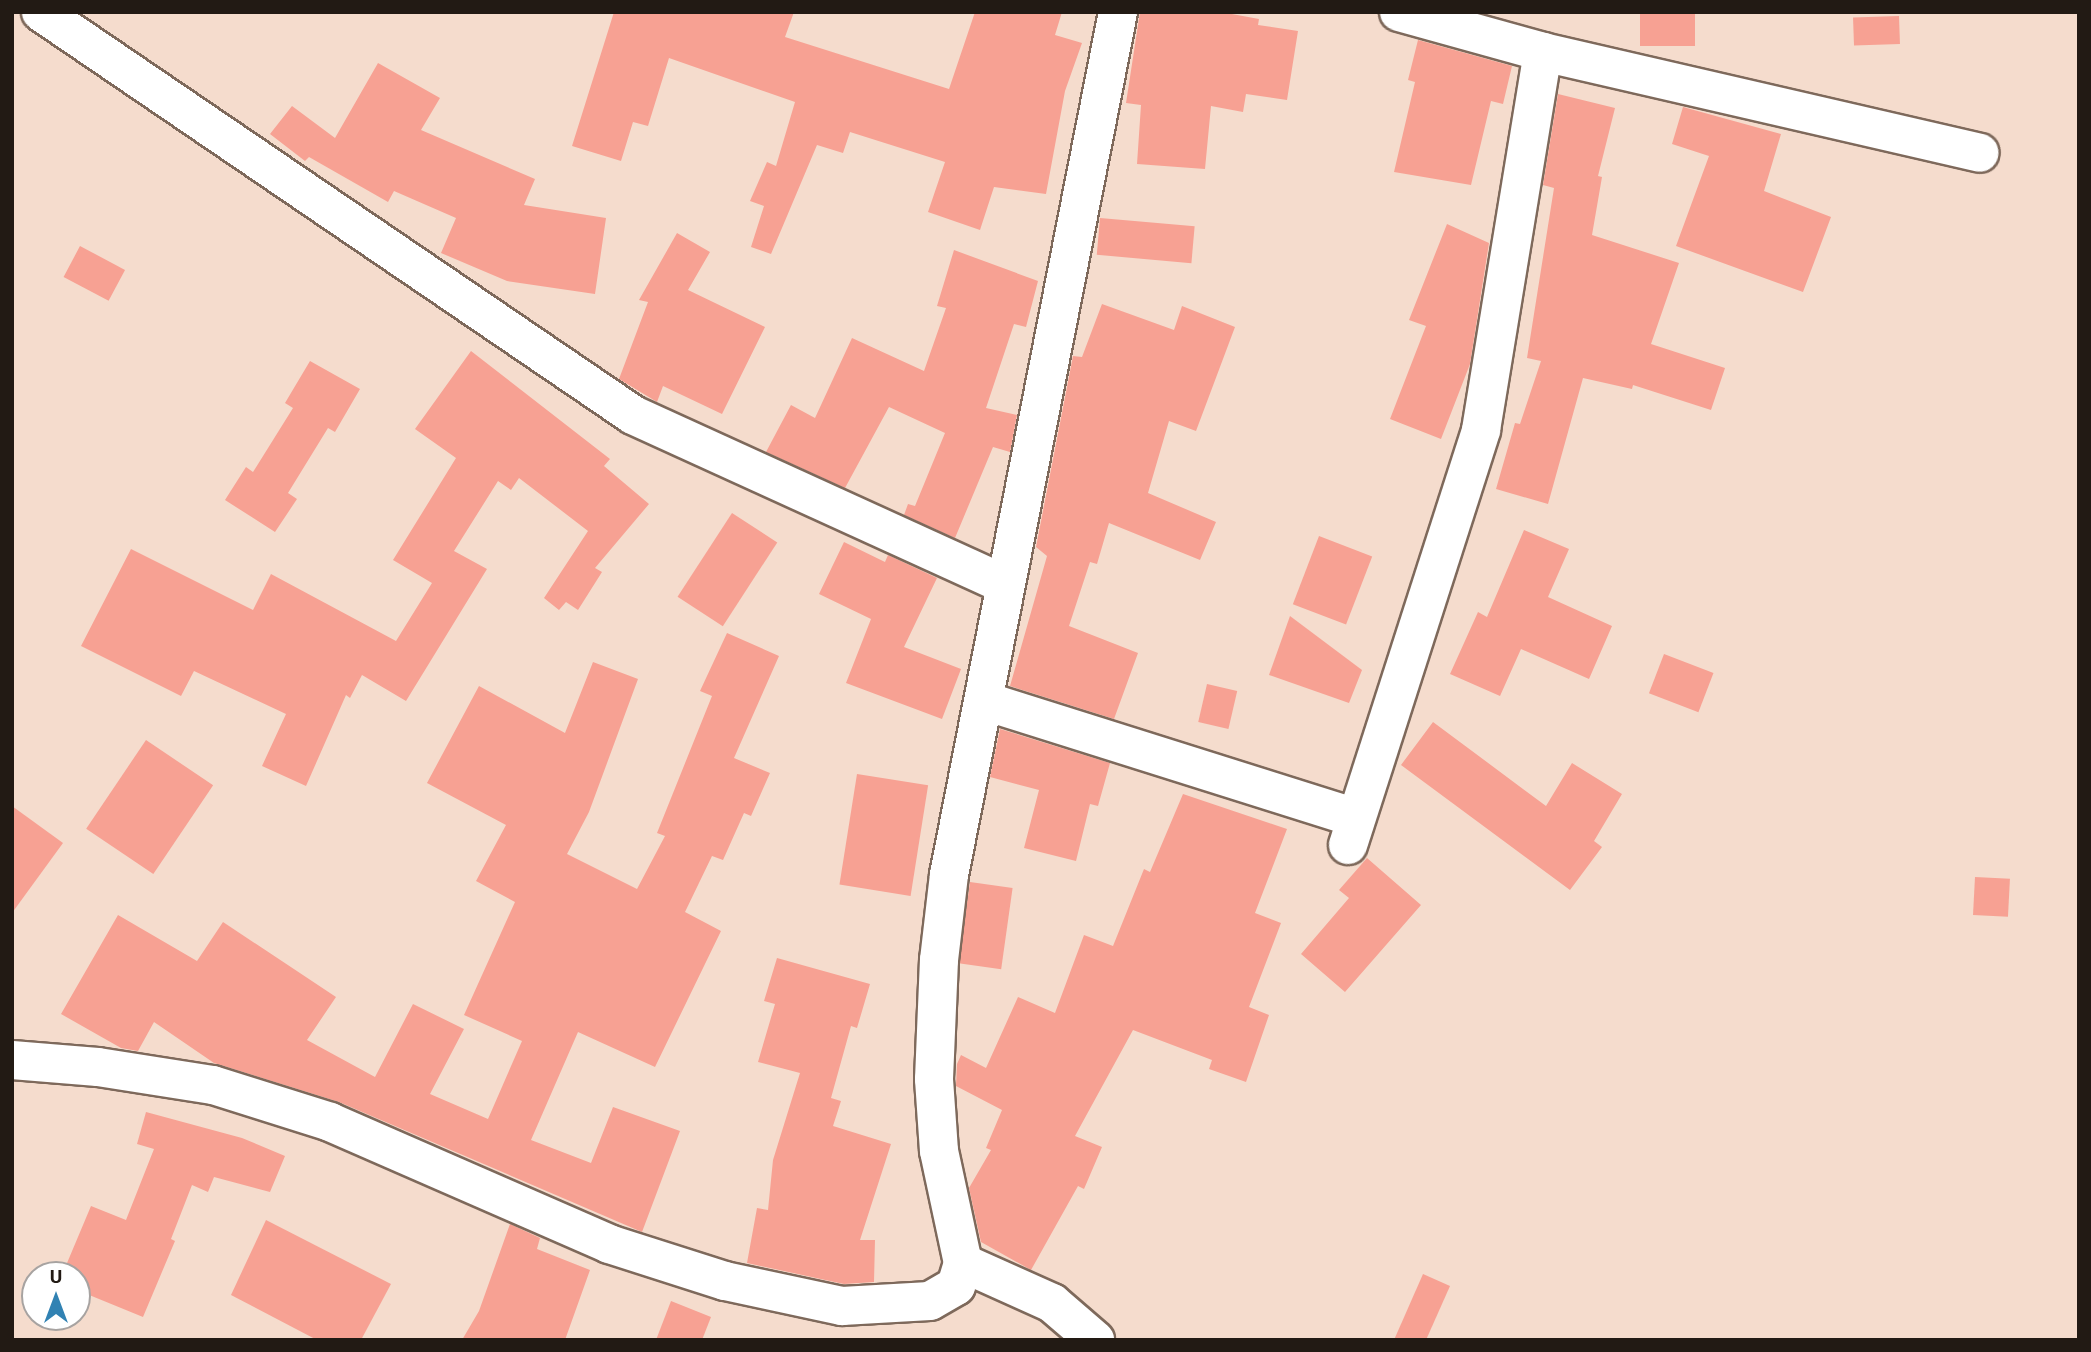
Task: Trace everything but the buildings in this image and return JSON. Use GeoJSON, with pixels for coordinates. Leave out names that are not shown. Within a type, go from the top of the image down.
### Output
{"type":"FeatureCollection","features":[{"type":"Feature","properties":{"kind":"street"},"geometry":{"type":"LineString","coordinates":[[41,12],[633,415],[1003,584]]}},
{"type":"Feature","properties":{"kind":"street"},"geometry":{"type":"LineString","coordinates":[[12,1060],[98,1067],[213,1085],[330,1122],[609,1244],[738,1284],[842,1306],[900,1306],[930,1301],[956,1286],[963,1263],[939,1151],[934,1066],[939,960],[949,875],[985,701],[1003,584],[1118,12]]}},
{"type":"Feature","properties":{"kind":"street"},"geometry":{"type":"LineString","coordinates":[[1399,12],[1544,52],[1979,153]]}},
{"type":"Feature","properties":{"kind":"street"},"geometry":{"type":"LineString","coordinates":[[985,701],[1352,832],[1481,430],[1544,52]]}},
{"type":"Feature","properties":{"kind":"street"},"geometry":{"type":"LineString","coordinates":[[963,1263],[1052,1303],[1095,1339]]}}]}
